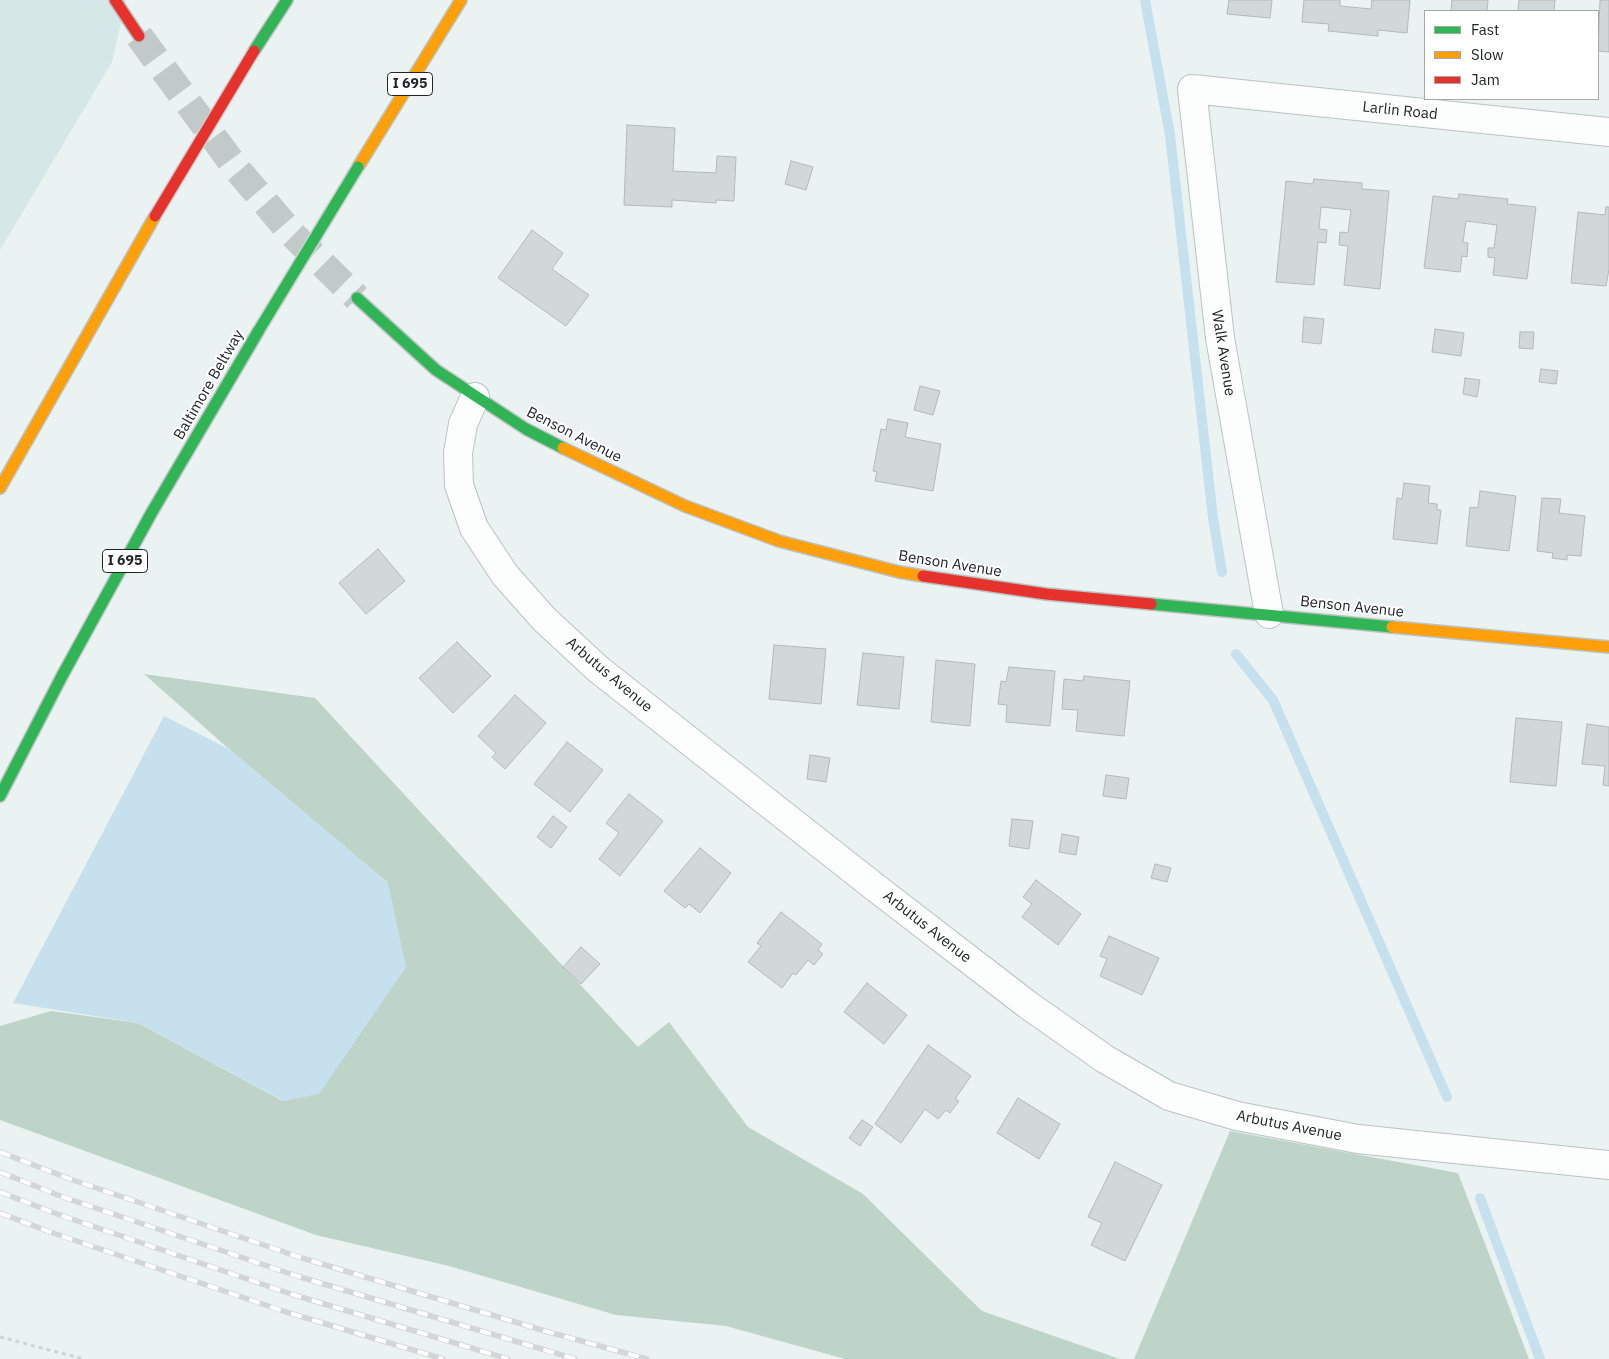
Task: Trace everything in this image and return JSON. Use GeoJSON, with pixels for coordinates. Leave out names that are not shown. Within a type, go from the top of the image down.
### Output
{"type":"FeatureCollection","features":[{"type":"Feature","properties":{"kind":"main road"},"geometry":{"type":"LineString","coordinates":[[115,0],[139,36]]}},
{"type":"Feature","properties":{"kind":"main road"},"geometry":{"type":"LineString","coordinates":[[0,488],[155,216],[254,51],[287,0]]}},
{"type":"Feature","properties":{"kind":"main road","name":"Baltimore Beltway"},"geometry":{"type":"LineString","coordinates":[[0,796],[62,676],[152,512],[259,330],[461,0]]}},
{"type":"Feature","properties":{"kind":"main road","name":"Benson Avenue"},"geometry":{"type":"LineString","coordinates":[[356,298],[436,370],[475,398],[526,429],[592,463],[685,506],[778,541],[909,574],[1046,594],[1609,647]]}},
{"type":"Feature","properties":{"kind":"street","name":"Larlin Road"},"geometry":{"type":"LineString","coordinates":[[1192,89],[1609,132]]}},
{"type":"Feature","properties":{"kind":"street","name":"Walk Avenue"},"geometry":{"type":"LineString","coordinates":[[1192,89],[1220,338],[1269,614]]}},
{"type":"Feature","properties":{"kind":"street","name":"Arbutus Avenue"},"geometry":{"type":"LineString","coordinates":[[475,398],[463,424],[458,453],[460,485],[474,528],[505,575],[544,619],[598,668],[868,882],[1028,1005],[1105,1059],[1169,1096],[1237,1116],[1358,1139],[1609,1165]]}},
{"type":"Feature","properties":{"kind":"path"},"geometry":{"type":"LineString","coordinates":[[0,1337],[84,1359]]}},
{"type":"Feature","properties":{"kind":"shaded area"},"geometry":{"type":"Polygon","coordinates":[[[0,0],[126,0],[112,62],[0,250],[0,0]]]}},
{"type":"Feature","properties":{"kind":"green space"},"geometry":{"type":"Polygon","coordinates":[[[144,674],[315,698],[638,1047],[669,1022],[748,1127],[863,1194],[982,1311],[1120,1359],[845,1359],[726,1326],[616,1315],[449,1266],[316,1235],[0,1120],[0,1026],[51,1011],[138,1023],[283,1101],[388,883],[229,749],[144,674]]]}},
{"type":"Feature","properties":{"kind":"green space"},"geometry":{"type":"Polygon","coordinates":[[[1230,1131],[1458,1173],[1529,1359],[1134,1359],[1230,1131]]]}},
{"type":"Feature","properties":{"kind":"water"},"geometry":{"type":"Polygon","coordinates":[[[164,716],[229,749],[388,883],[406,967],[319,1094],[284,1101],[138,1023],[13,1003],[164,716]]]}},
{"type":"Feature","properties":{"kind":"building"},"geometry":{"type":"Polygon","coordinates":[[[1229,0],[1272,0],[1270,18],[1227,14],[1229,0]]]}},
{"type":"Feature","properties":{"kind":"building"},"geometry":{"type":"Polygon","coordinates":[[[1304,0],[1340,0],[1340,6],[1371,9],[1372,0],[1410,0],[1407,33],[1378,30],[1378,36],[1328,31],[1329,24],[1302,22],[1304,0]]]}},
{"type":"Feature","properties":{"kind":"building"},"geometry":{"type":"Polygon","coordinates":[[[1452,0],[1488,0],[1487,10],[1451,10],[1452,0]]]}},
{"type":"Feature","properties":{"kind":"building"},"geometry":{"type":"Polygon","coordinates":[[[1519,0],[1555,0],[1554,10],[1518,10],[1519,0]]]}},
{"type":"Feature","properties":{"kind":"building"},"geometry":{"type":"Polygon","coordinates":[[[1600,0],[1609,0],[1609,52],[1599,51],[1600,0]]]}},
{"type":"Feature","properties":{"kind":"building"},"geometry":{"type":"Polygon","coordinates":[[[627,125],[675,128],[673,171],[716,173],[717,156],[736,157],[734,201],[716,200],[716,203],[672,200],[672,207],[624,205],[627,125]]]}},
{"type":"Feature","properties":{"kind":"building"},"geometry":{"type":"Polygon","coordinates":[[[791,161],[813,167],[806,190],[785,184],[791,161]]]}},
{"type":"Feature","properties":{"kind":"building"},"geometry":{"type":"Polygon","coordinates":[[[1314,179],[1362,183],[1362,189],[1389,191],[1380,289],[1344,285],[1348,246],[1339,245],[1340,232],[1348,233],[1351,210],[1321,207],[1319,229],[1327,230],[1326,243],[1318,242],[1314,285],[1276,282],[1286,181],[1313,184],[1314,179]]]}},
{"type":"Feature","properties":{"kind":"building"},"geometry":{"type":"Polygon","coordinates":[[[1459,194],[1508,199],[1507,204],[1536,207],[1527,279],[1493,275],[1495,258],[1488,257],[1488,248],[1494,248],[1497,225],[1466,221],[1463,242],[1468,243],[1467,257],[1462,256],[1460,272],[1424,268],[1433,196],[1458,199],[1459,194]]]}},
{"type":"Feature","properties":{"kind":"building"},"geometry":{"type":"Polygon","coordinates":[[[1606,207],[1609,207],[1609,269],[1606,286],[1571,283],[1578,212],[1605,215],[1606,207]]]}},
{"type":"Feature","properties":{"kind":"building"},"geometry":{"type":"Polygon","coordinates":[[[532,230],[563,253],[552,269],[589,295],[566,326],[498,278],[532,230]]]}},
{"type":"Feature","properties":{"kind":"building"},"geometry":{"type":"Polygon","coordinates":[[[1304,317],[1324,319],[1321,344],[1302,342],[1304,317]]]}},
{"type":"Feature","properties":{"kind":"building"},"geometry":{"type":"Polygon","coordinates":[[[1435,329],[1464,333],[1461,356],[1432,352],[1435,329]]]}},
{"type":"Feature","properties":{"kind":"building"},"geometry":{"type":"Polygon","coordinates":[[[1520,332],[1534,332],[1533,349],[1519,348],[1520,332]]]}},
{"type":"Feature","properties":{"kind":"building"},"geometry":{"type":"Polygon","coordinates":[[[1541,369],[1558,371],[1556,384],[1539,382],[1541,369]]]}},
{"type":"Feature","properties":{"kind":"building"},"geometry":{"type":"Polygon","coordinates":[[[1465,378],[1480,380],[1477,397],[1463,394],[1465,378]]]}},
{"type":"Feature","properties":{"kind":"building"},"geometry":{"type":"Polygon","coordinates":[[[920,386],[940,391],[933,415],[914,410],[920,386]]]}},
{"type":"Feature","properties":{"kind":"building"},"geometry":{"type":"Polygon","coordinates":[[[888,419],[908,423],[905,437],[941,444],[933,491],[875,481],[877,472],[873,471],[881,429],[886,430],[888,419]]]}},
{"type":"Feature","properties":{"kind":"building"},"geometry":{"type":"Polygon","coordinates":[[[1404,483],[1430,486],[1428,503],[1437,504],[1437,510],[1441,510],[1437,544],[1393,539],[1397,498],[1402,499],[1404,483]]]}},
{"type":"Feature","properties":{"kind":"building"},"geometry":{"type":"Polygon","coordinates":[[[1480,491],[1516,496],[1509,551],[1466,546],[1470,507],[1478,508],[1480,491]]]}},
{"type":"Feature","properties":{"kind":"building"},"geometry":{"type":"Polygon","coordinates":[[[1542,498],[1561,499],[1559,513],[1585,516],[1581,556],[1567,555],[1567,560],[1552,558],[1553,553],[1537,551],[1542,498]]]}},
{"type":"Feature","properties":{"kind":"building"},"geometry":{"type":"Polygon","coordinates":[[[378,549],[405,581],[366,614],[339,583],[378,549]]]}},
{"type":"Feature","properties":{"kind":"building"},"geometry":{"type":"Polygon","coordinates":[[[457,642],[491,676],[453,713],[419,678],[457,642]]]}},
{"type":"Feature","properties":{"kind":"building"},"geometry":{"type":"Polygon","coordinates":[[[774,645],[826,649],[821,704],[769,699],[774,645]]]}},
{"type":"Feature","properties":{"kind":"building"},"geometry":{"type":"Polygon","coordinates":[[[863,653],[904,657],[899,709],[857,705],[863,653]]]}},
{"type":"Feature","properties":{"kind":"building"},"geometry":{"type":"Polygon","coordinates":[[[936,660],[975,664],[970,726],[931,722],[936,660]]]}},
{"type":"Feature","properties":{"kind":"building"},"geometry":{"type":"Polygon","coordinates":[[[1009,667],[1055,671],[1050,726],[1006,722],[1007,705],[998,704],[1001,681],[1006,682],[1009,667]]]}},
{"type":"Feature","properties":{"kind":"building"},"geometry":{"type":"Polygon","coordinates":[[[1084,676],[1130,681],[1124,736],[1076,731],[1078,710],[1062,709],[1064,679],[1083,681],[1084,676]]]}},
{"type":"Feature","properties":{"kind":"building"},"geometry":{"type":"Polygon","coordinates":[[[515,695],[546,723],[505,769],[492,757],[496,753],[478,736],[515,695]]]}},
{"type":"Feature","properties":{"kind":"building"},"geometry":{"type":"Polygon","coordinates":[[[1516,718],[1562,722],[1556,786],[1510,782],[1516,718]]]}},
{"type":"Feature","properties":{"kind":"building"},"geometry":{"type":"Polygon","coordinates":[[[1587,724],[1609,727],[1609,786],[1603,785],[1605,766],[1582,764],[1587,724]]]}},
{"type":"Feature","properties":{"kind":"building"},"geometry":{"type":"Polygon","coordinates":[[[567,742],[603,770],[570,812],[534,784],[567,742]]]}},
{"type":"Feature","properties":{"kind":"building"},"geometry":{"type":"Polygon","coordinates":[[[810,755],[830,758],[826,782],[807,779],[810,755]]]}},
{"type":"Feature","properties":{"kind":"building"},"geometry":{"type":"Polygon","coordinates":[[[1106,775],[1129,778],[1126,799],[1103,796],[1106,775]]]}},
{"type":"Feature","properties":{"kind":"building"},"geometry":{"type":"Polygon","coordinates":[[[629,794],[663,821],[620,876],[599,859],[619,833],[606,823],[629,794]]]}},
{"type":"Feature","properties":{"kind":"building"},"geometry":{"type":"Polygon","coordinates":[[[553,816],[567,827],[551,848],[537,837],[553,816]]]}},
{"type":"Feature","properties":{"kind":"building"},"geometry":{"type":"Polygon","coordinates":[[[1012,819],[1033,821],[1029,849],[1009,846],[1012,819]]]}},
{"type":"Feature","properties":{"kind":"building"},"geometry":{"type":"Polygon","coordinates":[[[1062,834],[1079,837],[1076,855],[1059,852],[1062,834]]]}},
{"type":"Feature","properties":{"kind":"building"},"geometry":{"type":"Polygon","coordinates":[[[700,848],[731,873],[700,913],[689,904],[685,908],[664,891],[700,848]]]}},
{"type":"Feature","properties":{"kind":"building"},"geometry":{"type":"Polygon","coordinates":[[[1155,864],[1171,868],[1167,882],[1151,878],[1155,864]]]}},
{"type":"Feature","properties":{"kind":"building"},"geometry":{"type":"Polygon","coordinates":[[[1036,880],[1081,914],[1058,945],[1022,917],[1032,904],[1023,897],[1036,880]]]}},
{"type":"Feature","properties":{"kind":"building"},"geometry":{"type":"Polygon","coordinates":[[[781,912],[822,944],[818,950],[823,954],[814,965],[808,960],[796,975],[793,973],[782,988],[748,962],[761,946],[757,943],[781,912]]]}},
{"type":"Feature","properties":{"kind":"building"},"geometry":{"type":"Polygon","coordinates":[[[1109,936],[1159,958],[1142,995],[1100,976],[1107,959],[1100,956],[1109,936]]]}},
{"type":"Feature","properties":{"kind":"building"},"geometry":{"type":"Polygon","coordinates":[[[581,947],[600,964],[581,984],[563,967],[581,947]]]}},
{"type":"Feature","properties":{"kind":"building"},"geometry":{"type":"Polygon","coordinates":[[[867,983],[907,1015],[884,1044],[844,1012],[867,983]]]}},
{"type":"Feature","properties":{"kind":"building"},"geometry":{"type":"Polygon","coordinates":[[[928,1045],[971,1076],[955,1099],[959,1101],[950,1113],[946,1110],[938,1119],[925,1109],[901,1143],[875,1124],[928,1045]]]}},
{"type":"Feature","properties":{"kind":"building"},"geometry":{"type":"Polygon","coordinates":[[[1018,1098],[1060,1124],[1039,1159],[997,1133],[1018,1098]]]}},
{"type":"Feature","properties":{"kind":"building"},"geometry":{"type":"Polygon","coordinates":[[[862,1120],[873,1127],[860,1146],[849,1138],[862,1120]]]}},
{"type":"Feature","properties":{"kind":"building"},"geometry":{"type":"Polygon","coordinates":[[[1115,1162],[1162,1185],[1125,1261],[1091,1245],[1102,1223],[1088,1217],[1115,1162]]]}},
{"type":"Feature","properties":{"kind":"waterway"},"geometry":{"type":"LineString","coordinates":[[1145,0],[1170,135],[1213,518],[1222,572]]}},
{"type":"Feature","properties":{"kind":"waterway"},"geometry":{"type":"LineString","coordinates":[[1236,654],[1273,700],[1447,1097]]}},
{"type":"Feature","properties":{"kind":"waterway"},"geometry":{"type":"LineString","coordinates":[[1480,1198],[1540,1359]]}},
{"type":"Feature","properties":{"kind":"tunnel"},"geometry":{"type":"LineString","coordinates":[[139,36],[236,168],[292,234],[357,298]]}},
{"type":"Feature","properties":{"kind":"railway"},"geometry":{"type":"LineString","coordinates":[[0,1152],[70,1179],[302,1258],[545,1331],[647,1359]]}},
{"type":"Feature","properties":{"kind":"railway"},"geometry":{"type":"LineString","coordinates":[[0,1172],[63,1197],[297,1276],[575,1359]]}},
{"type":"Feature","properties":{"kind":"railway"},"geometry":{"type":"LineString","coordinates":[[0,1192],[57,1214],[291,1294],[508,1359]]}},
{"type":"Feature","properties":{"kind":"railway"},"geometry":{"type":"LineString","coordinates":[[0,1213],[50,1232],[286,1312],[443,1359]]}},
{"type":"Feature","properties":{"kind":"traffic: fast"},"geometry":{"type":"LineString","coordinates":[[254,51],[287,0]]}},
{"type":"Feature","properties":{"kind":"traffic: fast"},"geometry":{"type":"LineString","coordinates":[[259,330],[358,167]]}},
{"type":"Feature","properties":{"kind":"traffic: fast"},"geometry":{"type":"LineString","coordinates":[[357,298],[436,370],[526,429],[563,448]]}},
{"type":"Feature","properties":{"kind":"traffic: fast"},"geometry":{"type":"LineString","coordinates":[[0,796],[62,676],[152,512],[259,330]]}},
{"type":"Feature","properties":{"kind":"traffic: fast"},"geometry":{"type":"LineString","coordinates":[[1151,604],[1392,627]]}},
{"type":"Feature","properties":{"kind":"traffic: slow"},"geometry":{"type":"LineString","coordinates":[[358,167],[461,0]]}},
{"type":"Feature","properties":{"kind":"traffic: slow"},"geometry":{"type":"LineString","coordinates":[[0,488],[155,216]]}},
{"type":"Feature","properties":{"kind":"traffic: slow"},"geometry":{"type":"LineString","coordinates":[[563,448],[685,506],[779,541],[899,572],[923,576]]}},
{"type":"Feature","properties":{"kind":"traffic: slow"},"geometry":{"type":"LineString","coordinates":[[1392,627],[1609,647]]}},
{"type":"Feature","properties":{"kind":"traffic: jam"},"geometry":{"type":"LineString","coordinates":[[115,0],[139,36]]}},
{"type":"Feature","properties":{"kind":"traffic: jam"},"geometry":{"type":"LineString","coordinates":[[155,216],[254,51]]}},
{"type":"Feature","properties":{"kind":"traffic: jam"},"geometry":{"type":"LineString","coordinates":[[923,576],[1046,594],[1151,604]]}}]}
